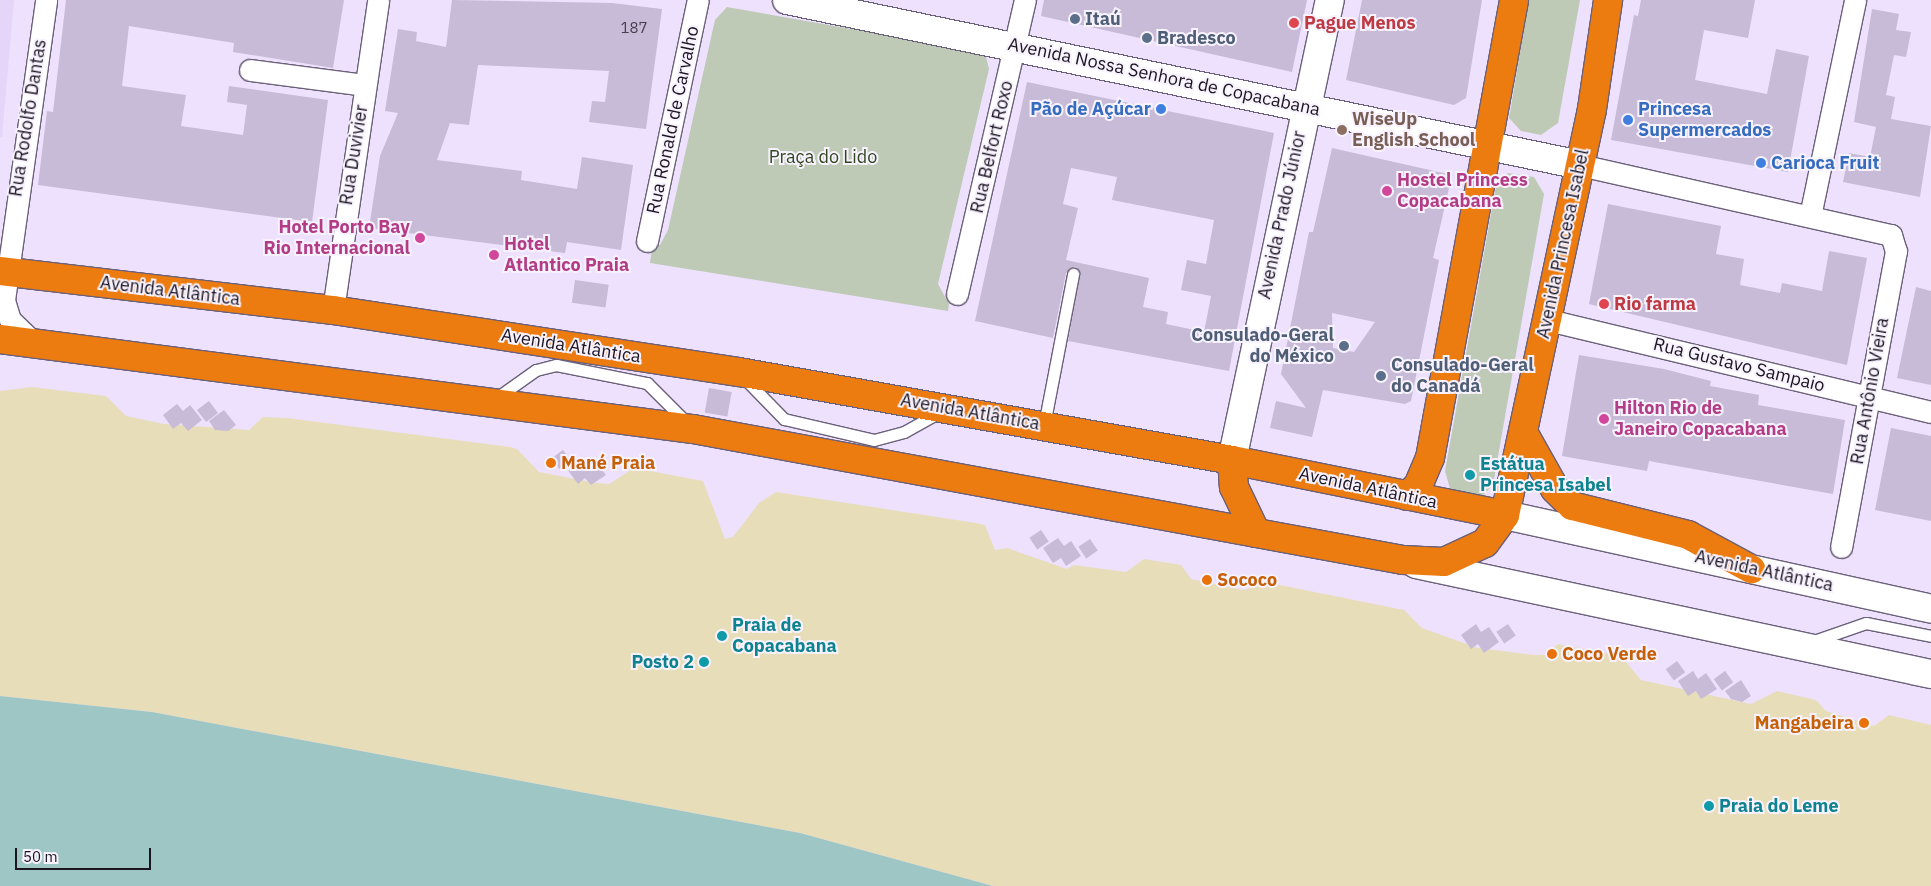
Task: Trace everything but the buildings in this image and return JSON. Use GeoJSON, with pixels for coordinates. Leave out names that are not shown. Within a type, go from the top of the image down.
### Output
{"type":"FeatureCollection","features":[{"type":"Feature","properties":{"kind":"highway"},"geometry":{"type":"LineString","coordinates":[[1407,496],[1418,486],[1430,458],[1514,0]]}},
{"type":"Feature","properties":{"kind":"highway","name":"Avenida Princesa Isabel"},"geometry":{"type":"LineString","coordinates":[[1403,560],[1444,562],[1472,551],[1495,533],[1505,516],[1580,165],[1608,0]]}},
{"type":"Feature","properties":{"kind":"highway","name":"Avenida Atlântica"},"geometry":{"type":"LineString","coordinates":[[3,271],[333,310],[739,372],[948,407],[1232,460],[1505,516]]}},
{"type":"Feature","properties":{"kind":"highway"},"geometry":{"type":"LineString","coordinates":[[0,339],[493,400],[693,429],[1403,560]]}},
{"type":"Feature","properties":{"kind":"highway"},"geometry":{"type":"LineString","coordinates":[[1523,432],[1554,489],[1572,506],[1688,535],[1751,569]]}},
{"type":"Feature","properties":{"kind":"highway"},"geometry":{"type":"LineString","coordinates":[[1232,460],[1234,487],[1256,533]]}},
{"type":"Feature","properties":{"kind":"main road","name":"Avenida Nossa Senhora de Copacabana"},"geometry":{"type":"LineString","coordinates":[[786,0],[1306,106],[1580,165]]}},
{"type":"Feature","properties":{"kind":"main road","name":"Avenida Prado Júnior"},"geometry":{"type":"LineString","coordinates":[[1232,460],[1330,0]]}},
{"type":"Feature","properties":{"kind":"main road","name":"Avenida Atlântica"},"geometry":{"type":"LineString","coordinates":[[1505,516],[1931,609]]}},
{"type":"Feature","properties":{"kind":"main road"},"geometry":{"type":"LineString","coordinates":[[1403,560],[1931,674]]}},
{"type":"Feature","properties":{"kind":"street","name":"Rua Rodolfo Dantas"},"geometry":{"type":"LineString","coordinates":[[34,344],[5,311],[3,271],[46,0]]}},
{"type":"Feature","properties":{"kind":"street","name":"Rua Duvivier"},"geometry":{"type":"LineString","coordinates":[[333,310],[378,0]]}},
{"type":"Feature","properties":{"kind":"street","name":"Rua Ronald de Carvalho"},"geometry":{"type":"LineString","coordinates":[[647,241],[698,0]]}},
{"type":"Feature","properties":{"kind":"street","name":"Rua Belfort Roxo"},"geometry":{"type":"LineString","coordinates":[[957,294],[1025,0]]}},
{"type":"Feature","properties":{"kind":"street"},"geometry":{"type":"LineString","coordinates":[[1810,216],[1855,0]]}},
{"type":"Feature","properties":{"kind":"street"},"geometry":{"type":"LineString","coordinates":[[250,70],[365,85]]}},
{"type":"Feature","properties":{"kind":"street","name":"Avenida Nossa Senhora de Copacabana"},"geometry":{"type":"LineString","coordinates":[[1580,165],[1891,235]]}},
{"type":"Feature","properties":{"kind":"street","name":"Rua Antônio Vieira"},"geometry":{"type":"LineString","coordinates":[[1841,546],[1896,251],[1891,235]]}},
{"type":"Feature","properties":{"kind":"street","name":"Rua Gustavo Sampaio"},"geometry":{"type":"LineString","coordinates":[[1548,320],[1931,412]]}},
{"type":"Feature","properties":{"kind":"lane"},"geometry":{"type":"LineString","coordinates":[[1044,425],[1073,274]]}},
{"type":"Feature","properties":{"kind":"lane"},"geometry":{"type":"LineString","coordinates":[[493,400],[536,370],[556,365],[647,383],[693,429]]}},
{"type":"Feature","properties":{"kind":"lane"},"geometry":{"type":"LineString","coordinates":[[739,372],[784,419],[874,440],[904,432],[948,407]]}},
{"type":"Feature","properties":{"kind":"lane"},"geometry":{"type":"LineString","coordinates":[[1802,645],[1866,623],[1931,636]]}},
{"type":"Feature","properties":{"kind":"shaded area"},"geometry":{"type":"Polygon","coordinates":[[[0,0],[14,0],[2,137],[0,137],[0,0]]]}},
{"type":"Feature","properties":{"kind":"shaded area"},"geometry":{"type":"Polygon","coordinates":[[[0,696],[152,712],[800,833],[993,886],[0,886],[0,696]]]}},
{"type":"Feature","properties":{"kind":"green space"},"geometry":{"type":"Polygon","coordinates":[[[1529,0],[1580,0],[1558,123],[1541,135],[1521,131],[1509,118],[1529,0]]]}},
{"type":"Feature","properties":{"kind":"green space","name":"Praça do Lido"},"geometry":{"type":"Polygon","coordinates":[[[727,7],[977,51],[986,57],[989,69],[938,284],[949,304],[948,311],[650,263],[652,249],[660,245],[668,230],[715,20],[727,7]]]}},
{"type":"Feature","properties":{"kind":"green space"},"geometry":{"type":"Polygon","coordinates":[[[1508,173],[1534,177],[1544,194],[1493,485],[1478,500],[1451,492],[1445,471],[1496,186],[1508,173]]]}},
{"type":"Feature","properties":{"kind":"sand","name":"Praia de Copacabana"},"geometry":{"type":"Polygon","coordinates":[[[32,387],[106,396],[126,416],[164,424],[249,430],[263,417],[287,418],[510,447],[517,449],[539,472],[596,483],[609,484],[634,468],[703,481],[725,539],[733,537],[759,503],[776,492],[976,523],[985,525],[995,550],[1007,548],[1067,569],[1074,565],[1126,572],[1144,559],[1181,565],[1191,579],[1243,590],[1270,583],[1404,610],[1422,628],[1478,648],[1545,655],[1558,644],[1621,656],[1641,680],[1751,704],[1777,691],[1816,700],[1826,711],[1874,726],[1889,715],[1931,725],[1931,886],[993,886],[800,833],[152,712],[0,696],[0,391],[32,387]]]}},
{"type":"Feature","properties":{"kind":"place","name":"Itaú"},"geometry":{"type":"Point","coordinates":[1075,19]}},
{"type":"Feature","properties":{"kind":"place","name":"Pague Menos"},"geometry":{"type":"Point","coordinates":[1294,23]}},
{"type":"Feature","properties":{"kind":"place","name":"Bradesco"},"geometry":{"type":"Point","coordinates":[1147,38]}},
{"type":"Feature","properties":{"kind":"place","name":"Pão de Açúcar"},"geometry":{"type":"Point","coordinates":[1161,109]}},
{"type":"Feature","properties":{"kind":"place","name":"Princesa Supermercados"},"geometry":{"type":"Point","coordinates":[1628,120]}},
{"type":"Feature","properties":{"kind":"place","name":"WiseUp English School"},"geometry":{"type":"Point","coordinates":[1342,130]}},
{"type":"Feature","properties":{"kind":"place","name":"Carioca Fruit"},"geometry":{"type":"Point","coordinates":[1761,163]}},
{"type":"Feature","properties":{"kind":"place","name":"Hostel Princess Copacabana"},"geometry":{"type":"Point","coordinates":[1387,191]}},
{"type":"Feature","properties":{"kind":"place","name":"Hotel Porto Bay Rio Internacional"},"geometry":{"type":"Point","coordinates":[420,238]}},
{"type":"Feature","properties":{"kind":"place","name":"Hotel Atlantico Praia"},"geometry":{"type":"Point","coordinates":[494,255]}},
{"type":"Feature","properties":{"kind":"place","name":"Rio farma"},"geometry":{"type":"Point","coordinates":[1604,304]}},
{"type":"Feature","properties":{"kind":"place","name":"Consulado-Geral do México"},"geometry":{"type":"Point","coordinates":[1344,346]}},
{"type":"Feature","properties":{"kind":"place","name":"Consulado-Geral do Canadá"},"geometry":{"type":"Point","coordinates":[1381,376]}},
{"type":"Feature","properties":{"kind":"place","name":"Hilton Rio de Janeiro Copacabana"},"geometry":{"type":"Point","coordinates":[1604,419]}},
{"type":"Feature","properties":{"kind":"place","name":"Mané Praia"},"geometry":{"type":"Point","coordinates":[551,463]}},
{"type":"Feature","properties":{"kind":"place","name":"Estátua Princesa Isabel"},"geometry":{"type":"Point","coordinates":[1470,475]}},
{"type":"Feature","properties":{"kind":"place","name":"Sococo"},"geometry":{"type":"Point","coordinates":[1207,580]}},
{"type":"Feature","properties":{"kind":"place","name":"Praia de Copacabana"},"geometry":{"type":"Point","coordinates":[722,636]}},
{"type":"Feature","properties":{"kind":"place","name":"Coco Verde"},"geometry":{"type":"Point","coordinates":[1552,654]}},
{"type":"Feature","properties":{"kind":"place","name":"Posto 2"},"geometry":{"type":"Point","coordinates":[704,662]}},
{"type":"Feature","properties":{"kind":"place","name":"Mangabeira"},"geometry":{"type":"Point","coordinates":[1864,723]}},
{"type":"Feature","properties":{"kind":"place","name":"Praia do Leme"},"geometry":{"type":"Point","coordinates":[1709,806]}}]}
